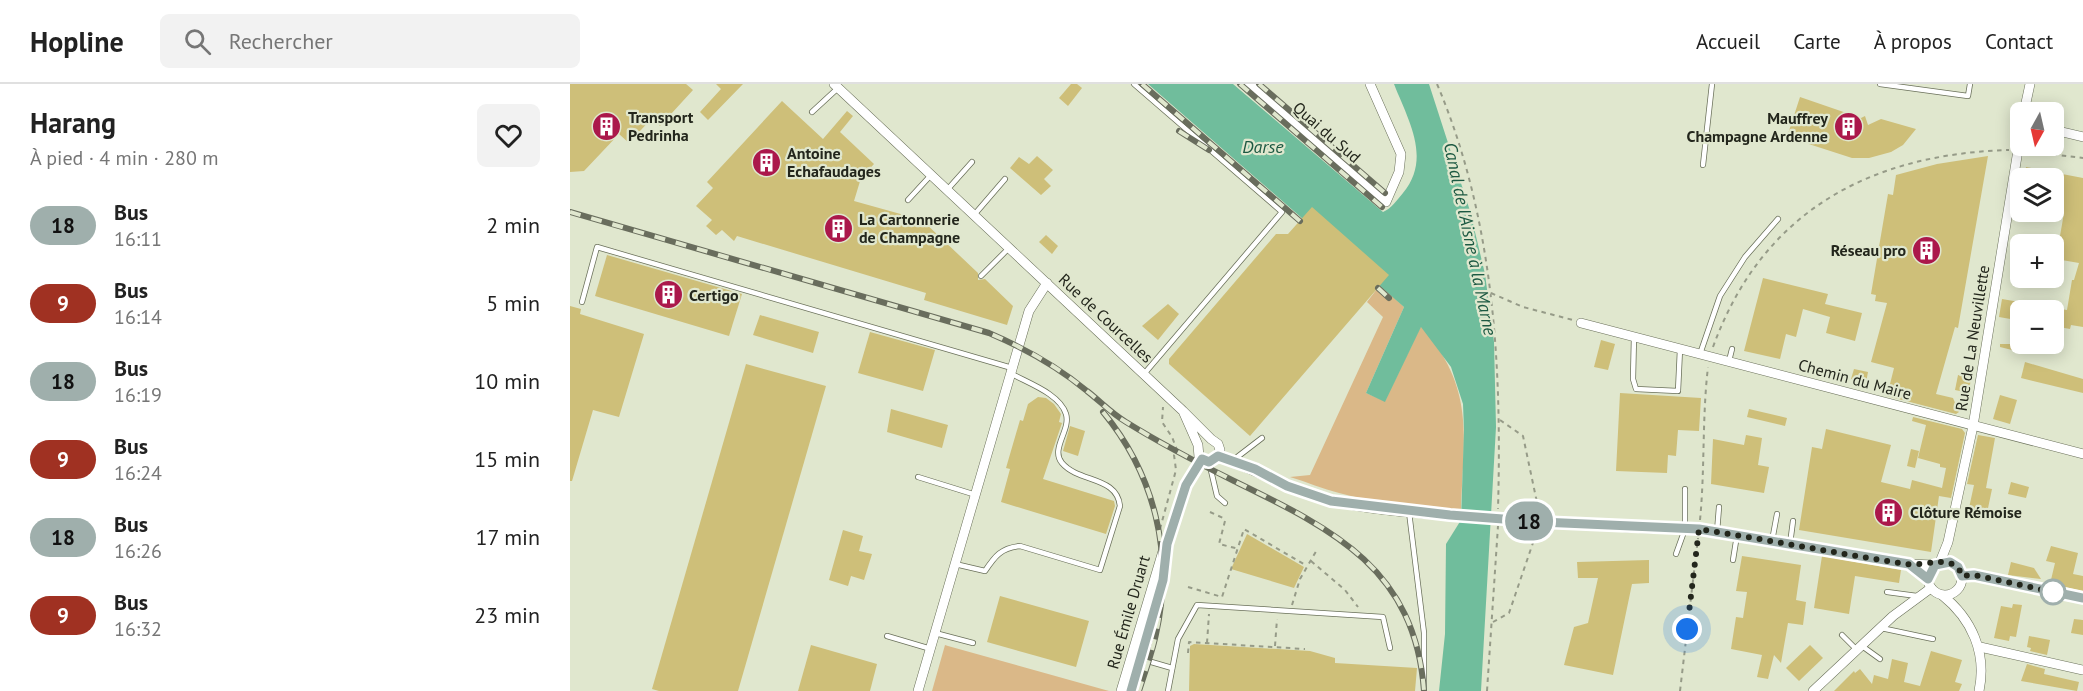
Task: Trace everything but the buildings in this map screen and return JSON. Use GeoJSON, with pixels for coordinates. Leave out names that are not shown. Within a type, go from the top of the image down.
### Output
{"type":"FeatureCollection","features":[{"type":"Feature","properties":{"kind":"street","name":"Quai du Sud"},"geometry":{"type":"LineString","coordinates":[[1249,84],[1386,202],[1399,172],[1401,154],[1370,84]]}},
{"type":"Feature","properties":{"kind":"street"},"geometry":{"type":"LineString","coordinates":[[2027,102],[2030,84]]}},
{"type":"Feature","properties":{"kind":"street","name":"Rue de Courcelles"},"geometry":{"type":"LineString","coordinates":[[836,86],[1183,411],[1219,447],[1218,456]]}},
{"type":"Feature","properties":{"kind":"street"},"geometry":{"type":"LineString","coordinates":[[2064,132],[2083,136]]}},
{"type":"Feature","properties":{"kind":"street","name":"Rue de La Neuvillette"},"geometry":{"type":"LineString","coordinates":[[1937,563],[1948,542],[1973,426],[2018,156]]}},
{"type":"Feature","properties":{"kind":"street"},"geometry":{"type":"LineString","coordinates":[[918,691],[1029,311],[1047,283]]}},
{"type":"Feature","properties":{"kind":"street","name":"Chemin du Maire"},"geometry":{"type":"LineString","coordinates":[[1581,323],[2083,454]]}},
{"type":"Feature","properties":{"kind":"street","name":"Rue de Courcelles"},"geometry":{"type":"LineString","coordinates":[[1183,411],[1198,445],[1198,454],[1205,461]]}},
{"type":"Feature","properties":{"kind":"street"},"geometry":{"type":"LineString","coordinates":[[1198,445],[1203,440],[1211,439]]}},
{"type":"Feature","properties":{"kind":"street"},"geometry":{"type":"LineString","coordinates":[[1205,461],[1218,456],[1287,486],[1331,501],[1450,515],[1541,522],[1699,529],[1909,564],[1954,564],[1962,576]]}},
{"type":"Feature","properties":{"kind":"street","name":"Rue Émile Druart"},"geometry":{"type":"LineString","coordinates":[[1131,691],[1136,657],[1162,552],[1167,544],[1186,485],[1205,461]]}},
{"type":"Feature","properties":{"kind":"street","name":"Rue de La Neuvillette"},"geometry":{"type":"LineString","coordinates":[[1948,542],[1954,564]]}},
{"type":"Feature","properties":{"kind":"street"},"geometry":{"type":"LineString","coordinates":[[1814,691],[1881,628],[1919,597],[1930,583],[1937,563]]}},
{"type":"Feature","properties":{"kind":"street"},"geometry":{"type":"LineString","coordinates":[[1909,564],[1962,613]]}},
{"type":"Feature","properties":{"kind":"street"},"geometry":{"type":"LineString","coordinates":[[1962,576],[1974,575],[2083,598]]}},
{"type":"Feature","properties":{"kind":"street"},"geometry":{"type":"LineString","coordinates":[[1962,576],[1958,588],[1962,613],[1980,647],[1982,663],[1979,691]]}},
{"type":"Feature","properties":{"kind":"street"},"geometry":{"type":"LineString","coordinates":[[1942,595],[1958,588]]}},
{"type":"Feature","properties":{"kind":"street"},"geometry":{"type":"LineString","coordinates":[[1980,647],[2007,656],[2083,670]]}},
{"type":"Feature","properties":{"kind":"street","name":"Rue Émile Druart"},"geometry":{"type":"LineString","coordinates":[[1121,691],[1136,657]]}},
{"type":"Feature","properties":{"kind":"lane"},"geometry":{"type":"LineString","coordinates":[[1134,84],[1282,212],[1144,374]]}},
{"type":"Feature","properties":{"kind":"lane"},"geometry":{"type":"LineString","coordinates":[[1702,165],[1712,84]]}},
{"type":"Feature","properties":{"kind":"lane"},"geometry":{"type":"LineString","coordinates":[[1880,84],[1968,96],[1970,84]]}},
{"type":"Feature","properties":{"kind":"lane","name":"Rue de Courcelles"},"geometry":{"type":"LineString","coordinates":[[812,112],[836,86]]}},
{"type":"Feature","properties":{"kind":"lane"},"geometry":{"type":"LineString","coordinates":[[947,190],[972,162]]}},
{"type":"Feature","properties":{"kind":"lane"},"geometry":{"type":"LineString","coordinates":[[908,200],[931,175]]}},
{"type":"Feature","properties":{"kind":"lane"},"geometry":{"type":"LineString","coordinates":[[974,215],[1005,179]]}},
{"type":"Feature","properties":{"kind":"lane"},"geometry":{"type":"LineString","coordinates":[[1705,355],[1714,305],[1745,257],[1778,219]]}},
{"type":"Feature","properties":{"kind":"lane"},"geometry":{"type":"LineString","coordinates":[[582,302],[597,248],[1012,371],[1051,395],[1066,412],[1067,419],[1058,454],[1059,460],[1072,473],[1110,486],[1119,497],[1120,506],[1100,570],[1020,546],[1009,547],[996,554],[985,571],[955,564]]}},
{"type":"Feature","properties":{"kind":"lane"},"geometry":{"type":"LineString","coordinates":[[981,276],[1009,248]]}},
{"type":"Feature","properties":{"kind":"lane"},"geometry":{"type":"LineString","coordinates":[[1634,336],[1633,379],[1636,389],[1678,391],[1680,349]]}},
{"type":"Feature","properties":{"kind":"lane"},"geometry":{"type":"LineString","coordinates":[[1729,362],[1732,349]]}},
{"type":"Feature","properties":{"kind":"lane"},"geometry":{"type":"LineString","coordinates":[[1232,461],[1262,438]]}},
{"type":"Feature","properties":{"kind":"lane"},"geometry":{"type":"LineString","coordinates":[[1205,461],[1217,496],[1225,503]]}},
{"type":"Feature","properties":{"kind":"lane"},"geometry":{"type":"LineString","coordinates":[[918,477],[976,495]]}},
{"type":"Feature","properties":{"kind":"lane"},"geometry":{"type":"LineString","coordinates":[[1676,554],[1685,529],[1685,489]]}},
{"type":"Feature","properties":{"kind":"lane"},"geometry":{"type":"LineString","coordinates":[[1717,532],[1719,507]]}},
{"type":"Feature","properties":{"kind":"lane"},"geometry":{"type":"LineString","coordinates":[[1409,510],[1424,633],[1424,691]]}},
{"type":"Feature","properties":{"kind":"lane"},"geometry":{"type":"LineString","coordinates":[[1772,541],[1776,514]]}},
{"type":"Feature","properties":{"kind":"lane"},"geometry":{"type":"LineString","coordinates":[[1790,544],[1793,521]]}},
{"type":"Feature","properties":{"kind":"lane"},"geometry":{"type":"LineString","coordinates":[[1733,560],[1737,535]]}},
{"type":"Feature","properties":{"kind":"lane"},"geometry":{"type":"LineString","coordinates":[[1887,592],[1919,597]]}},
{"type":"Feature","properties":{"kind":"lane"},"geometry":{"type":"LineString","coordinates":[[1168,691],[1178,639],[1197,605],[1383,617],[1390,648]]}},
{"type":"Feature","properties":{"kind":"lane"},"geometry":{"type":"LineString","coordinates":[[1881,628],[1934,639]]}},
{"type":"Feature","properties":{"kind":"lane"},"geometry":{"type":"LineString","coordinates":[[935,633],[973,643]]}},
{"type":"Feature","properties":{"kind":"lane"},"geometry":{"type":"LineString","coordinates":[[1842,635],[1859,648],[1880,659]]}},
{"type":"Feature","properties":{"kind":"lane"},"geometry":{"type":"LineString","coordinates":[[887,636],[931,649]]}},
{"type":"Feature","properties":{"kind":"lane"},"geometry":{"type":"LineString","coordinates":[[1136,657],[1172,668]]}},
{"type":"Feature","properties":{"kind":"path"},"geometry":{"type":"LineString","coordinates":[[1437,84],[1461,149],[1477,211],[1491,293],[1500,420],[1493,622],[1487,691]]}},
{"type":"Feature","properties":{"kind":"path"},"geometry":{"type":"LineString","coordinates":[[1680,691],[1704,475],[1705,355],[1740,287],[1760,256],[1779,237],[1816,205],[1859,182],[1913,164],[1963,153],[2010,150]]}},
{"type":"Feature","properties":{"kind":"path"},"geometry":{"type":"LineString","coordinates":[[2064,156],[2083,158]]}},
{"type":"Feature","properties":{"kind":"path"},"geometry":{"type":"LineString","coordinates":[[1491,293],[1523,307],[1581,323]]}},
{"type":"Feature","properties":{"kind":"path"},"geometry":{"type":"LineString","coordinates":[[1159,531],[1176,470],[1174,455],[1177,450],[1162,422],[1164,393]]}},
{"type":"Feature","properties":{"kind":"path"},"geometry":{"type":"LineString","coordinates":[[1493,622],[1509,613],[1541,522],[1522,436],[1500,420]]}},
{"type":"Feature","properties":{"kind":"path"},"geometry":{"type":"LineString","coordinates":[[1210,512],[1220,515],[1225,522],[1219,544],[1238,548]]}},
{"type":"Feature","properties":{"kind":"path"},"geometry":{"type":"LineString","coordinates":[[1188,587],[1222,597],[1244,529],[1307,566]]}},
{"type":"Feature","properties":{"kind":"path"},"geometry":{"type":"LineString","coordinates":[[1275,646],[1278,604],[1292,605],[1300,579],[1318,548]]}},
{"type":"Feature","properties":{"kind":"path"},"geometry":{"type":"LineString","coordinates":[[1311,561],[1346,590],[1358,608]]}},
{"type":"Feature","properties":{"kind":"path"},"geometry":{"type":"LineString","coordinates":[[1207,643],[1210,594]]}},
{"type":"Feature","properties":{"kind":"path"},"geometry":{"type":"LineString","coordinates":[[1188,653],[1189,642],[1305,649]]}},
{"type":"Feature","properties":{"kind":"shaded area"},"geometry":{"type":"Polygon","coordinates":[[[1380,285],[1404,307],[1366,393],[1385,401],[1421,326],[1450,370],[1458,391],[1464,435],[1461,510],[1369,500],[1290,477],[1310,475],[1383,317],[1367,302],[1380,285]]]}},
{"type":"Feature","properties":{"kind":"shaded area"},"geometry":{"type":"Polygon","coordinates":[[[945,645],[948,646],[1109,691],[932,691],[945,645]]]}},
{"type":"Feature","properties":{"kind":"water"},"geometry":{"type":"Polygon","coordinates":[[[1148,84],[1233,84],[1383,212],[1391,207],[1403,193],[1412,180],[1416,166],[1415,139],[1394,84],[1429,84],[1470,211],[1485,274],[1494,342],[1496,427],[1481,691],[1439,691],[1445,634],[1446,544],[1461,520],[1463,404],[1451,367],[1421,327],[1385,402],[1366,393],[1404,307],[1148,84]]]}},
{"type":"Feature","properties":{"kind":"railway"},"geometry":{"type":"LineString","coordinates":[[1142,84],[1300,221]]}},
{"type":"Feature","properties":{"kind":"railway"},"geometry":{"type":"LineString","coordinates":[[1240,84],[1382,207]]}},
{"type":"Feature","properties":{"kind":"railway"},"geometry":{"type":"LineString","coordinates":[[1259,84],[1385,193]]}},
{"type":"Feature","properties":{"kind":"railway"},"geometry":{"type":"LineString","coordinates":[[1179,131],[1209,150]]}},
{"type":"Feature","properties":{"kind":"railway"},"geometry":{"type":"LineString","coordinates":[[570,212],[989,333],[1040,358],[1076,382],[1126,422],[1193,460],[1304,517],[1335,536],[1362,558],[1386,583],[1404,613],[1417,649],[1424,691]]}},
{"type":"Feature","properties":{"kind":"railway"},"geometry":{"type":"LineString","coordinates":[[1378,288],[1389,298]]}},
{"type":"Feature","properties":{"kind":"railway"},"geometry":{"type":"LineString","coordinates":[[1103,412],[1121,436],[1136,462],[1156,517],[1161,545],[1163,574],[1161,604],[1154,641],[1139,691]]}},
{"type":"Feature","properties":{"kind":"bus line","name":"18"},"geometry":{"type":"LineString","coordinates":[[1131,691],[1163,580],[1167,544],[1186,485],[1202,459],[1209,462],[1218,456],[1255,469],[1287,486],[1331,501],[1450,515],[1541,522],[1699,529],[1909,564],[1928,579],[1931,569],[1945,561],[1958,567],[1962,576],[1974,575],[2083,598]]}},
{"type":"Feature","properties":{"kind":"place","name":"Transport Pedrinha"},"geometry":{"type":"Point","coordinates":[607,126]}},
{"type":"Feature","properties":{"kind":"place","name":"Mauffrey Champagne Ardenne"},"geometry":{"type":"Point","coordinates":[1849,127]}},
{"type":"Feature","properties":{"kind":"place","name":"Antoine Echafaudages"},"geometry":{"type":"Point","coordinates":[766,162]}},
{"type":"Feature","properties":{"kind":"place","name":"La Cartonnerie de Champagne"},"geometry":{"type":"Point","coordinates":[838,228]}},
{"type":"Feature","properties":{"kind":"place","name":"Réseau pro"},"geometry":{"type":"Point","coordinates":[1927,250]}},
{"type":"Feature","properties":{"kind":"place","name":"Certigo"},"geometry":{"type":"Point","coordinates":[668,295]}},
{"type":"Feature","properties":{"kind":"place","name":"Clôture Rémoise"},"geometry":{"type":"Point","coordinates":[1889,512]}},
{"type":"Feature","properties":{"kind":"route"},"geometry":{"type":"LineString","coordinates":[[1687,629],[1699,529],[1908,564],[1935,565],[1945,561],[1958,567],[1962,576],[1974,575],[2053,592]]}},
{"type":"Feature","properties":{"kind":"water label","name":"Darse"},"geometry":{"type":"Point","coordinates":[1263,147]}},
{"type":"Feature","properties":{"kind":"water label","name":"Canal de l'Aisne à la Marne"},"geometry":{"type":"Point","coordinates":[1470,239]}}]}
